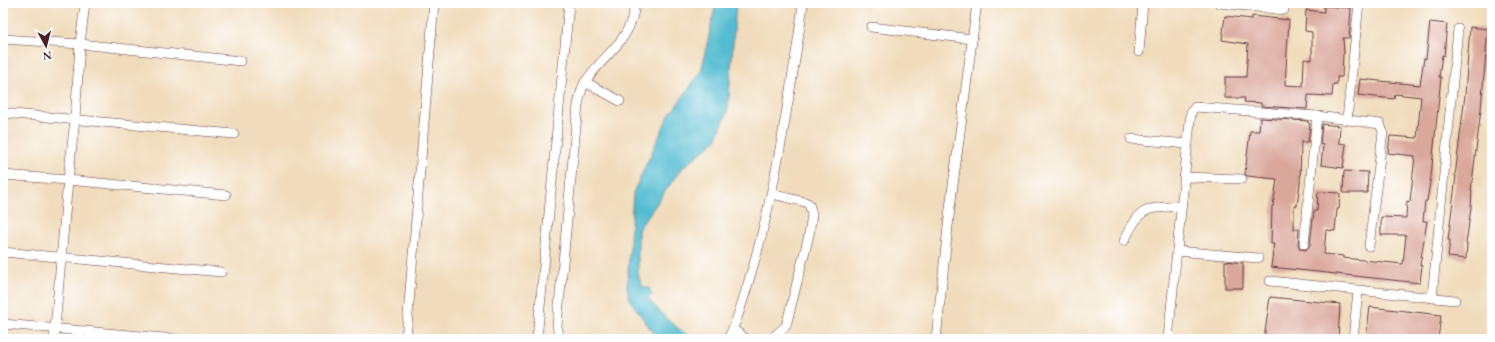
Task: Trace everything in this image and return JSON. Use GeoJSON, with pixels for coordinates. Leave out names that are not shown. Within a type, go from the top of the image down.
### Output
{"type":"FeatureCollection","features":[{"type":"Feature","properties":{"kind":"street"},"geometry":{"type":"LineString","coordinates":[[54,339],[75,119],[80,44],[85,3]]}},
{"type":"Feature","properties":{"kind":"street"},"geometry":{"type":"LineString","coordinates":[[406,339],[434,3]]}},
{"type":"Feature","properties":{"kind":"street"},"geometry":{"type":"LineString","coordinates":[[537,339],[569,3]]}},
{"type":"Feature","properties":{"kind":"street"},"geometry":{"type":"LineString","coordinates":[[560,339],[557,326],[578,105],[585,82],[625,36],[631,25],[635,3]]}},
{"type":"Feature","properties":{"kind":"street"},"geometry":{"type":"LineString","coordinates":[[728,339],[733,329],[759,245],[772,194],[803,3]]}},
{"type":"Feature","properties":{"kind":"street"},"geometry":{"type":"LineString","coordinates":[[936,339],[950,208],[977,3]]}},
{"type":"Feature","properties":{"kind":"street"},"geometry":{"type":"LineString","coordinates":[[1139,52],[1143,3]]}},
{"type":"Feature","properties":{"kind":"street"},"geometry":{"type":"LineString","coordinates":[[1220,3],[1284,10]]}},
{"type":"Feature","properties":{"kind":"street"},"geometry":{"type":"LineString","coordinates":[[1347,119],[1356,3]]}},
{"type":"Feature","properties":{"kind":"street"},"geometry":{"type":"LineString","coordinates":[[871,27],[972,39]]}},
{"type":"Feature","properties":{"kind":"street"},"geometry":{"type":"LineString","coordinates":[[1432,298],[1458,29]]}},
{"type":"Feature","properties":{"kind":"street"},"geometry":{"type":"LineString","coordinates":[[3,39],[80,44],[241,61]]}},
{"type":"Feature","properties":{"kind":"street"},"geometry":{"type":"LineString","coordinates":[[585,82],[620,101]]}},
{"type":"Feature","properties":{"kind":"street"},"geometry":{"type":"LineString","coordinates":[[1168,339],[1191,112],[1195,107],[1317,116],[1377,122],[1380,124],[1382,128],[1369,246]]}},
{"type":"Feature","properties":{"kind":"street"},"geometry":{"type":"LineString","coordinates":[[3,113],[234,134]]}},
{"type":"Feature","properties":{"kind":"street"},"geometry":{"type":"LineString","coordinates":[[1304,244],[1317,116]]}},
{"type":"Feature","properties":{"kind":"street"},"geometry":{"type":"LineString","coordinates":[[1131,139],[1188,144]]}},
{"type":"Feature","properties":{"kind":"street"},"geometry":{"type":"LineString","coordinates":[[3,176],[68,180],[226,195]]}},
{"type":"Feature","properties":{"kind":"street"},"geometry":{"type":"LineString","coordinates":[[1184,177],[1242,179]]}},
{"type":"Feature","properties":{"kind":"street"},"geometry":{"type":"LineString","coordinates":[[771,339],[786,326],[809,235],[812,214],[809,204],[805,202],[772,194]]}},
{"type":"Feature","properties":{"kind":"street"},"geometry":{"type":"LineString","coordinates":[[1124,241],[1133,223],[1143,211],[1181,206]]}},
{"type":"Feature","properties":{"kind":"street"},"geometry":{"type":"LineString","coordinates":[[3,252],[62,256],[221,272]]}},
{"type":"Feature","properties":{"kind":"street"},"geometry":{"type":"LineString","coordinates":[[1177,252],[1258,258]]}},
{"type":"Feature","properties":{"kind":"street"},"geometry":{"type":"LineString","coordinates":[[1270,281],[1455,300]]}},
{"type":"Feature","properties":{"kind":"street"},"geometry":{"type":"LineString","coordinates":[[1353,339],[1358,290]]}},
{"type":"Feature","properties":{"kind":"street"},"geometry":{"type":"LineString","coordinates":[[3,324],[176,339]]}},
{"type":"Feature","properties":{"kind":"street"},"geometry":{"type":"LineString","coordinates":[[733,329],[746,339]]}},
{"type":"Feature","properties":{"kind":"water"},"geometry":{"type":"Polygon","coordinates":[[[716,3],[736,3],[728,110],[716,140],[681,169],[638,230],[638,274],[642,286],[649,288],[652,295],[648,299],[669,321],[692,339],[661,339],[651,330],[629,299],[627,287],[633,193],[668,117],[701,72],[716,3]]]}},
{"type":"Feature","properties":{"kind":"building"},"geometry":{"type":"Polygon","coordinates":[[[1324,6],[1351,8],[1349,38],[1343,38],[1344,54],[1342,77],[1337,77],[1337,84],[1333,84],[1332,96],[1308,95],[1307,109],[1261,106],[1261,103],[1244,102],[1245,98],[1225,98],[1225,77],[1246,77],[1248,44],[1222,40],[1225,16],[1252,19],[1252,16],[1289,20],[1285,85],[1303,86],[1304,59],[1312,60],[1312,32],[1305,31],[1306,10],[1324,12],[1324,6]]]}},
{"type":"Feature","properties":{"kind":"building"},"geometry":{"type":"Polygon","coordinates":[[[1430,22],[1447,24],[1444,56],[1442,55],[1439,77],[1441,77],[1431,176],[1427,201],[1425,201],[1423,221],[1427,221],[1420,265],[1422,266],[1420,283],[1271,267],[1274,244],[1271,244],[1272,206],[1277,179],[1247,176],[1245,174],[1250,131],[1259,131],[1260,118],[1308,121],[1310,124],[1308,142],[1301,142],[1300,183],[1297,206],[1294,205],[1294,229],[1299,229],[1298,244],[1300,249],[1306,250],[1310,245],[1314,211],[1317,211],[1318,192],[1340,193],[1335,231],[1326,230],[1324,254],[1343,256],[1343,258],[1403,264],[1406,235],[1381,235],[1381,217],[1406,218],[1407,201],[1410,202],[1415,156],[1388,153],[1390,136],[1417,138],[1421,97],[1395,94],[1394,99],[1358,95],[1360,79],[1420,85],[1424,58],[1426,59],[1430,22]]]}},
{"type":"Feature","properties":{"kind":"building"},"geometry":{"type":"Polygon","coordinates":[[[1470,27],[1488,29],[1481,109],[1471,191],[1471,208],[1466,244],[1466,259],[1448,257],[1450,240],[1448,240],[1465,95],[1470,27]]]}},
{"type":"Feature","properties":{"kind":"building"},"geometry":{"type":"Polygon","coordinates":[[[1322,124],[1340,126],[1339,143],[1346,144],[1343,168],[1321,165],[1323,145],[1320,144],[1322,124]]]}},
{"type":"Feature","properties":{"kind":"building"},"geometry":{"type":"Polygon","coordinates":[[[1344,171],[1368,172],[1367,193],[1343,193],[1344,171]]]}},
{"type":"Feature","properties":{"kind":"building"},"geometry":{"type":"Polygon","coordinates":[[[1225,261],[1243,263],[1243,288],[1225,288],[1225,261]]]}},
{"type":"Feature","properties":{"kind":"building"},"geometry":{"type":"Polygon","coordinates":[[[1270,297],[1340,304],[1338,339],[1264,339],[1270,297]]]}},
{"type":"Feature","properties":{"kind":"building"},"geometry":{"type":"Polygon","coordinates":[[[1370,307],[1441,315],[1438,339],[1366,339],[1370,307]]]}}]}
